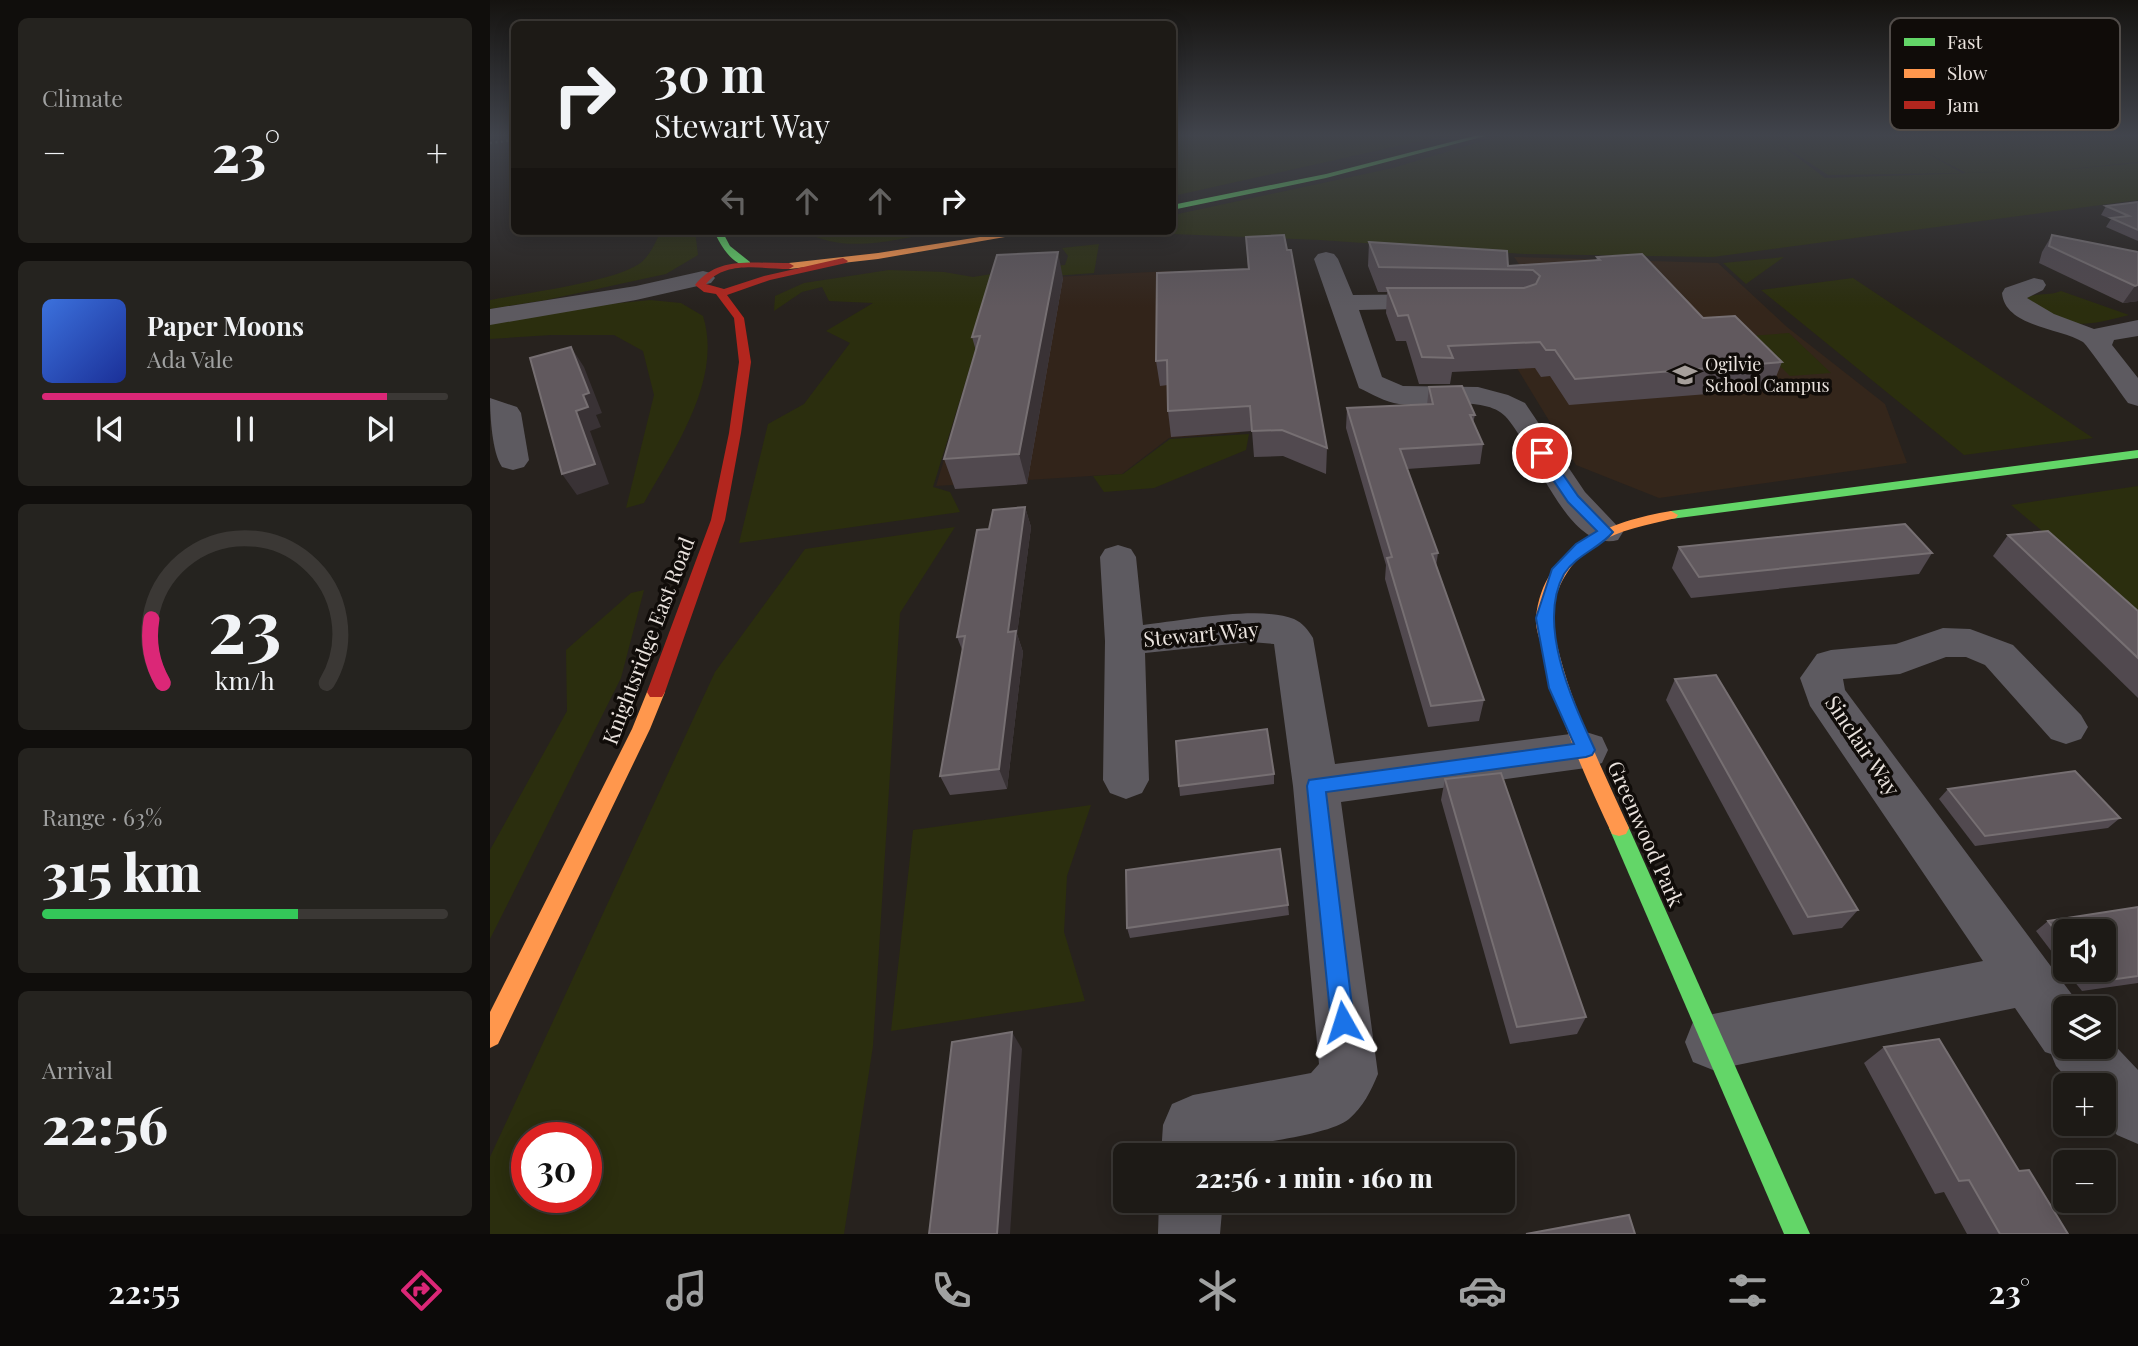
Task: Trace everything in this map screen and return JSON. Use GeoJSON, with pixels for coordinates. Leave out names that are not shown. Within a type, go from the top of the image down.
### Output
{"type":"FeatureCollection","features":[{"type":"Feature","properties":{"kind":"street"},"geometry":{"type":"LineString","coordinates":[[1176,207],[1246,193]]}},
{"type":"Feature","properties":{"kind":"street"},"geometry":{"type":"LineString","coordinates":[[720,235],[726,247],[756,274]]}},
{"type":"Feature","properties":{"kind":"street"},"geometry":{"type":"LineString","coordinates":[[490,317],[1009,235]]}},
{"type":"Feature","properties":{"kind":"street"},"geometry":{"type":"LineString","coordinates":[[710,282],[726,247]]}},
{"type":"Feature","properties":{"kind":"street"},"geometry":{"type":"LineString","coordinates":[[1326,259],[1344,303],[1369,382],[1398,395],[1478,396],[1516,409],[1573,499],[1606,532]]}},
{"type":"Feature","properties":{"kind":"street"},"geometry":{"type":"LineString","coordinates":[[710,282],[756,274]]}},
{"type":"Feature","properties":{"kind":"street","name":"Knightsridge East Road"},"geometry":{"type":"LineString","coordinates":[[490,1036],[641,729],[710,544],[718,520],[745,362],[739,318],[756,274]]}},
{"type":"Feature","properties":{"kind":"street","name":"Knightsridge East Road"},"geometry":{"type":"LineString","coordinates":[[710,282],[739,318]]}},
{"type":"Feature","properties":{"kind":"street"},"geometry":{"type":"LineString","coordinates":[[2034,285],[2014,293],[2015,301],[2029,312],[2055,325],[2100,339]]}},
{"type":"Feature","properties":{"kind":"street"},"geometry":{"type":"LineString","coordinates":[[1344,303],[1455,302]]}},
{"type":"Feature","properties":{"kind":"street"},"geometry":{"type":"LineString","coordinates":[[2138,328],[2104,334],[2098,345],[2138,397]]}},
{"type":"Feature","properties":{"kind":"street"},"geometry":{"type":"LineString","coordinates":[[490,407],[506,414],[513,460]]}},
{"type":"Feature","properties":{"kind":"street","name":"Greenwood Park"},"geometry":{"type":"LineString","coordinates":[[1797,1234],[1558,688],[1544,618],[1557,572],[1581,548],[1606,532],[1643,519],[2138,454]]}},
{"type":"Feature","properties":{"kind":"street","name":"Stewart Way"},"geometry":{"type":"LineString","coordinates":[[1118,557],[1125,641],[1126,780]]}},
{"type":"Feature","properties":{"kind":"street","name":"Stewart Way"},"geometry":{"type":"LineString","coordinates":[[1125,641],[1251,628],[1283,630],[1293,639],[1316,786],[1349,1074],[1327,1100],[1193,1125],[1192,1143]]}},
{"type":"Feature","properties":{"kind":"street","name":"Sinclair Way"},"geometry":{"type":"LineString","coordinates":[[2053,1016],[1825,695],[1821,678],[1831,665],[1900,659],[1943,642],[1970,643],[1999,655],[2066,727]]}},
{"type":"Feature","properties":{"kind":"street"},"geometry":{"type":"LineString","coordinates":[[1316,786],[1586,750]]}},
{"type":"Feature","properties":{"kind":"street"},"geometry":{"type":"LineString","coordinates":[[1713,1042],[2026,979]]}},
{"type":"Feature","properties":{"kind":"street"},"geometry":{"type":"LineString","coordinates":[[2088,1059],[2138,1114]]}},
{"type":"Feature","properties":{"kind":"shaded area","name":"Ogilvie School Campus"},"geometry":{"type":"Polygon","coordinates":[[[1514,257],[1718,263],[1787,327],[1885,404],[1907,463],[1659,498],[1576,465],[1503,345],[1573,340],[1514,257]]]}},
{"type":"Feature","properties":{"kind":"shaded area"},"geometry":{"type":"Polygon","coordinates":[[[1171,271],[1171,277],[1223,274],[1240,433],[1169,438],[1122,474],[936,486],[999,280],[1171,271]]]}},
{"type":"Feature","properties":{"kind":"green space"},"geometry":{"type":"Polygon","coordinates":[[[1278,193],[2138,193],[2138,200],[1713,257],[1524,254],[1320,240],[1176,234],[1176,214],[1278,193]]]}},
{"type":"Feature","properties":{"kind":"green space"},"geometry":{"type":"Polygon","coordinates":[[[657,235],[696,235],[698,255],[666,274],[490,309],[490,300],[589,281],[626,270],[639,264],[648,255],[657,235]]]}},
{"type":"Feature","properties":{"kind":"green space"},"geometry":{"type":"Polygon","coordinates":[[[813,235],[923,235],[855,244],[813,235]]]}},
{"type":"Feature","properties":{"kind":"green space"},"geometry":{"type":"Polygon","coordinates":[[[1099,244],[1094,273],[997,280],[933,487],[950,492],[960,512],[739,543],[768,424],[804,404],[850,343],[826,331],[873,303],[829,301],[822,287],[802,292],[774,311],[775,296],[804,283],[889,270],[944,272],[973,277],[1065,265],[1068,256],[1062,248],[1099,244]]]}},
{"type":"Feature","properties":{"kind":"green space"},"geometry":{"type":"Polygon","coordinates":[[[1784,257],[1746,284],[1723,263],[1784,257]]]}},
{"type":"Feature","properties":{"kind":"green space"},"geometry":{"type":"Polygon","coordinates":[[[1853,278],[2093,438],[1964,455],[1761,290],[1853,278]]]}},
{"type":"Feature","properties":{"kind":"green space"},"geometry":{"type":"Polygon","coordinates":[[[2061,291],[2129,315],[2085,324],[2075,323],[2026,298],[2061,291]]]}},
{"type":"Feature","properties":{"kind":"green space"},"geometry":{"type":"Polygon","coordinates":[[[650,300],[681,303],[703,316],[707,340],[706,365],[692,413],[669,460],[644,503],[626,508],[654,395],[643,351],[614,335],[490,339],[490,324],[650,300]]]}},
{"type":"Feature","properties":{"kind":"green space"},"geometry":{"type":"Polygon","coordinates":[[[1789,333],[1831,373],[1790,376],[1750,336],[1789,333]]]}},
{"type":"Feature","properties":{"kind":"green space"},"geometry":{"type":"Polygon","coordinates":[[[1249,434],[1246,450],[1154,488],[1104,492],[1093,476],[1123,474],[1170,439],[1249,434]]]}},
{"type":"Feature","properties":{"kind":"green space"},"geometry":{"type":"Polygon","coordinates":[[[2138,486],[2138,611],[2011,505],[2138,486]]]}},
{"type":"Feature","properties":{"kind":"green space"},"geometry":{"type":"Polygon","coordinates":[[[955,527],[900,613],[873,1046],[844,1234],[490,1234],[490,1157],[715,672],[805,549],[955,527]]]}},
{"type":"Feature","properties":{"kind":"green space"},"geometry":{"type":"Polygon","coordinates":[[[644,590],[621,678],[490,939],[490,850],[567,711],[566,650],[631,593],[644,590]]]}},
{"type":"Feature","properties":{"kind":"green space"},"geometry":{"type":"Polygon","coordinates":[[[1091,805],[1067,876],[1064,932],[1085,1001],[891,1031],[913,830],[1091,805]]]}},
{"type":"Feature","properties":{"kind":"building"},"geometry":{"type":"Polygon","coordinates":[[[2138,202],[2138,230],[2111,218],[2129,216],[2106,206],[2138,202]]]}},
{"type":"Feature","properties":{"kind":"building"},"geometry":{"type":"Polygon","coordinates":[[[1284,235],[1287,250],[1291,250],[1327,448],[1282,430],[1252,431],[1250,406],[1168,411],[1167,360],[1156,361],[1157,273],[1249,269],[1246,237],[1284,235]]]}},
{"type":"Feature","properties":{"kind":"building"},"geometry":{"type":"Polygon","coordinates":[[[2052,235],[2138,252],[2138,285],[2135,286],[2049,246],[2052,235]]]}},
{"type":"Feature","properties":{"kind":"building"},"geometry":{"type":"Polygon","coordinates":[[[1369,242],[1507,251],[1508,266],[1600,260],[1597,257],[1642,254],[1703,318],[1735,316],[1782,362],[1575,379],[1555,350],[1546,350],[1540,342],[1448,346],[1453,358],[1422,357],[1408,315],[1398,316],[1387,288],[1524,288],[1536,284],[1540,276],[1533,270],[1379,267],[1369,242]]]}},
{"type":"Feature","properties":{"kind":"building"},"geometry":{"type":"Polygon","coordinates":[[[1058,252],[1019,454],[944,459],[980,336],[972,337],[997,255],[1058,252]]]}},
{"type":"Feature","properties":{"kind":"building"},"geometry":{"type":"Polygon","coordinates":[[[571,347],[589,393],[583,395],[588,407],[576,411],[595,464],[562,474],[530,358],[571,347]]]}},
{"type":"Feature","properties":{"kind":"building"},"geometry":{"type":"Polygon","coordinates":[[[1462,386],[1475,415],[1470,415],[1483,444],[1400,449],[1438,553],[1432,554],[1484,700],[1431,706],[1387,558],[1392,557],[1347,408],[1433,404],[1429,387],[1462,386]]]}},
{"type":"Feature","properties":{"kind":"building"},"geometry":{"type":"Polygon","coordinates":[[[1025,507],[1008,632],[1016,631],[999,769],[940,776],[965,636],[957,637],[977,530],[989,529],[993,510],[1025,507]]]}},
{"type":"Feature","properties":{"kind":"building"},"geometry":{"type":"Polygon","coordinates":[[[1905,524],[1932,553],[1699,577],[1679,547],[1905,524]]]}},
{"type":"Feature","properties":{"kind":"building"},"geometry":{"type":"Polygon","coordinates":[[[2048,531],[2138,611],[2138,658],[2008,535],[2048,531]]]}},
{"type":"Feature","properties":{"kind":"building"},"geometry":{"type":"Polygon","coordinates":[[[1716,675],[1858,910],[1808,917],[1675,679],[1716,675]]]}},
{"type":"Feature","properties":{"kind":"building"},"geometry":{"type":"Polygon","coordinates":[[[1267,729],[1274,774],[1179,786],[1176,741],[1267,729]]]}},
{"type":"Feature","properties":{"kind":"building"},"geometry":{"type":"Polygon","coordinates":[[[2075,771],[2120,818],[1985,836],[1948,789],[2075,771]]]}},
{"type":"Feature","properties":{"kind":"building"},"geometry":{"type":"Polygon","coordinates":[[[1501,773],[1586,1017],[1517,1027],[1445,779],[1501,773]]]}},
{"type":"Feature","properties":{"kind":"building"},"geometry":{"type":"Polygon","coordinates":[[[1280,849],[1288,905],[1127,928],[1126,870],[1280,849]]]}},
{"type":"Feature","properties":{"kind":"building"},"geometry":{"type":"Polygon","coordinates":[[[2138,907],[2138,976],[2116,979],[2116,919],[2061,919],[2138,907]]]}},
{"type":"Feature","properties":{"kind":"building"},"geometry":{"type":"Polygon","coordinates":[[[1012,1032],[997,1234],[929,1234],[952,1042],[1012,1032]]]}},
{"type":"Feature","properties":{"kind":"building"},"geometry":{"type":"Polygon","coordinates":[[[1939,1039],[2019,1171],[2029,1170],[2068,1234],[2000,1234],[1969,1180],[1959,1181],[1884,1047],[1939,1039]]]}},
{"type":"Feature","properties":{"kind":"building"},"geometry":{"type":"Polygon","coordinates":[[[1629,1215],[1635,1234],[1526,1234],[1629,1215]]]}},
{"type":"Feature","properties":{"kind":"traffic: fast"},"geometry":{"type":"LineString","coordinates":[[1176,207],[1246,193]]}},
{"type":"Feature","properties":{"kind":"traffic: fast"},"geometry":{"type":"LineString","coordinates":[[720,235],[726,247],[747,264]]}},
{"type":"Feature","properties":{"kind":"traffic: fast"},"geometry":{"type":"LineString","coordinates":[[1671,515],[2138,454]]}},
{"type":"Feature","properties":{"kind":"traffic: fast"},"geometry":{"type":"LineString","coordinates":[[1619,828],[1797,1234]]}},
{"type":"Feature","properties":{"kind":"traffic: slow"},"geometry":{"type":"LineString","coordinates":[[789,266],[878,256],[1010,235]]}},
{"type":"Feature","properties":{"kind":"traffic: slow"},"geometry":{"type":"LineString","coordinates":[[1619,828],[1563,694],[1544,617],[1549,593],[1559,573],[1588,543],[1627,525],[1671,515]]}},
{"type":"Feature","properties":{"kind":"traffic: slow"},"geometry":{"type":"LineString","coordinates":[[490,1036],[641,729],[656,692]]}},
{"type":"Feature","properties":{"kind":"traffic: jam"},"geometry":{"type":"LineString","coordinates":[[789,266],[728,267],[717,270],[700,285],[708,290],[725,292],[767,278],[843,261]]}},
{"type":"Feature","properties":{"kind":"traffic: jam"},"geometry":{"type":"LineString","coordinates":[[656,692],[718,520],[735,433],[745,362],[739,318],[719,291]]}},
{"type":"Feature","properties":{"kind":"place","name":"Ogilvie School Campus"},"geometry":{"type":"Point","coordinates":[1685,375]}},
{"type":"Feature","properties":{"kind":"route"},"geometry":{"type":"LineString","coordinates":[[1343,1022],[1316,786],[1586,750],[1558,688],[1544,618],[1557,572],[1581,548],[1606,532],[1573,499],[1542,453]]}}]}
